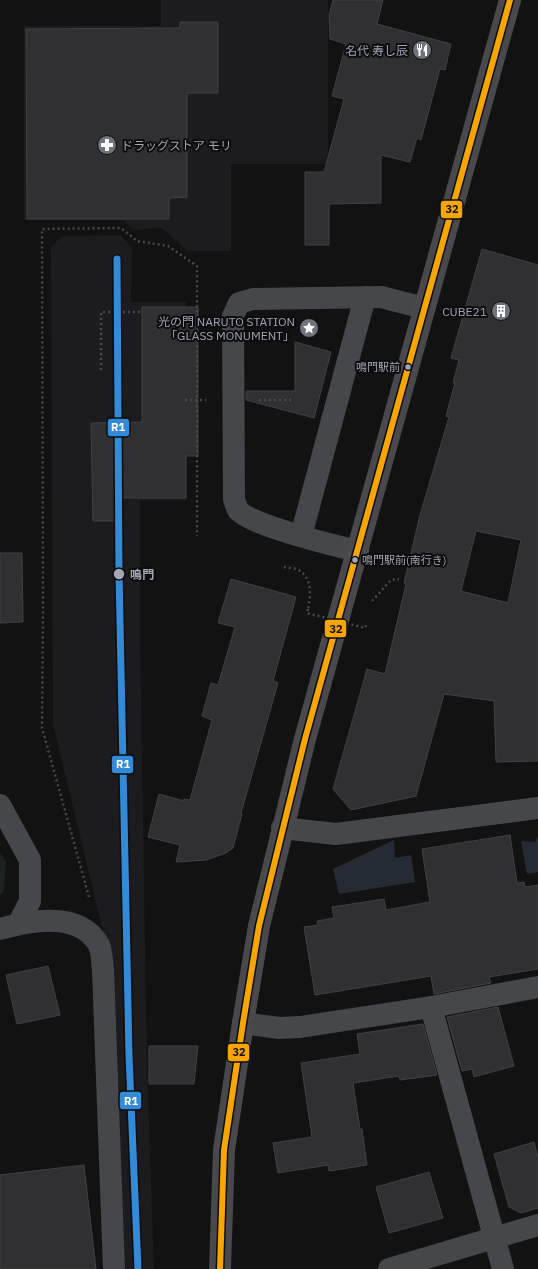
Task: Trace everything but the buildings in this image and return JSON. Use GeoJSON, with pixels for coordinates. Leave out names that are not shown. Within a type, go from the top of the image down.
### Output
{"type":"FeatureCollection","features":[{"type":"Feature","properties":{"kind":"highway"},"geometry":{"type":"LineString","coordinates":[[220,1269],[224,1150],[259,926],[305,739],[510,0]]}},
{"type":"Feature","properties":{"kind":"street"},"geometry":{"type":"LineString","coordinates":[[301,536],[365,297]]}},
{"type":"Feature","properties":{"kind":"street"},"geometry":{"type":"LineString","coordinates":[[358,551],[301,536],[247,518],[238,510],[234,499],[233,316],[239,303],[253,299],[381,297],[424,308]]}},
{"type":"Feature","properties":{"kind":"street"},"geometry":{"type":"LineString","coordinates":[[0,805],[30,860],[30,901],[9,926]]}},
{"type":"Feature","properties":{"kind":"street"},"geometry":{"type":"LineString","coordinates":[[282,828],[336,834],[538,808]]}},
{"type":"Feature","properties":{"kind":"street"},"geometry":{"type":"LineString","coordinates":[[9,926],[49,920],[69,923],[87,930],[100,946],[103,970],[114,1269]]}},
{"type":"Feature","properties":{"kind":"street"},"geometry":{"type":"LineString","coordinates":[[243,1023],[279,1028],[300,1027],[431,1007],[538,987]]}},
{"type":"Feature","properties":{"kind":"street"},"geometry":{"type":"LineString","coordinates":[[431,1007],[503,1269]]}},
{"type":"Feature","properties":{"kind":"street"},"geometry":{"type":"LineString","coordinates":[[389,1269],[538,1225]]}},
{"type":"Feature","properties":{"kind":"path"},"geometry":{"type":"LineString","coordinates":[[89,897],[42,728],[42,229],[121,228],[137,241],[168,246],[197,266],[197,536]]}},
{"type":"Feature","properties":{"kind":"path"},"geometry":{"type":"LineString","coordinates":[[101,370],[101,312],[142,312]]}},
{"type":"Feature","properties":{"kind":"path"},"geometry":{"type":"LineString","coordinates":[[185,400],[209,400]]}},
{"type":"Feature","properties":{"kind":"path"},"geometry":{"type":"LineString","coordinates":[[256,400],[293,400]]}},
{"type":"Feature","properties":{"kind":"path"},"geometry":{"type":"LineString","coordinates":[[284,567],[299,570],[309,584],[310,599],[307,613],[365,628],[368,616]]}},
{"type":"Feature","properties":{"kind":"path"},"geometry":{"type":"LineString","coordinates":[[372,601],[391,580],[399,579]]}},
{"type":"Feature","properties":{"kind":"shaded area"},"geometry":{"type":"Polygon","coordinates":[[[161,0],[328,0],[328,164],[231,164],[231,251],[187,251],[162,228],[133,230],[123,220],[24,220],[24,26],[161,26],[161,0]]]}},
{"type":"Feature","properties":{"kind":"shaded area"},"geometry":{"type":"Polygon","coordinates":[[[120,235],[132,247],[131,302],[186,302],[186,500],[140,500],[140,635],[147,1065],[154,1269],[122,1269],[111,964],[53,724],[51,247],[62,236],[120,235]]]}},
{"type":"Feature","properties":{"kind":"shaded area"},"geometry":{"type":"Polygon","coordinates":[[[538,837],[538,872],[527,874],[521,841],[535,842],[538,837]]]}},
{"type":"Feature","properties":{"kind":"shaded area"},"geometry":{"type":"Polygon","coordinates":[[[394,840],[395,858],[411,855],[415,882],[339,894],[333,869],[394,840]]]}},
{"type":"Feature","properties":{"kind":"shaded area"},"geometry":{"type":"Polygon","coordinates":[[[0,852],[6,862],[4,891],[0,895],[0,852]]]}},
{"type":"Feature","properties":{"kind":"railway"},"geometry":{"type":"LineString","coordinates":[[117,259],[119,573]]}},
{"type":"Feature","properties":{"kind":"transit line","name":"32"},"geometry":{"type":"LineString","coordinates":[[220,1269],[224,1150],[259,926],[305,739],[510,0]]}},
{"type":"Feature","properties":{"kind":"transit line","name":"R1"},"geometry":{"type":"LineString","coordinates":[[117,259],[119,573],[129,1055],[138,1269]]}},
{"type":"Feature","properties":{"kind":"place","name":"名代 寿し辰"},"geometry":{"type":"Point","coordinates":[422,50]}},
{"type":"Feature","properties":{"kind":"place","name":"ドラッグストア モリ"},"geometry":{"type":"Point","coordinates":[107,145]}},
{"type":"Feature","properties":{"kind":"place","name":"CUBE21"},"geometry":{"type":"Point","coordinates":[501,311]}},
{"type":"Feature","properties":{"kind":"place","name":"光の門 NARUTO STATION 「GLASS MONUMENT」"},"geometry":{"type":"Point","coordinates":[309,328]}},
{"type":"Feature","properties":{"kind":"place","name":"鳴門駅前"},"geometry":{"type":"Point","coordinates":[408,367]}},
{"type":"Feature","properties":{"kind":"place","name":"鳴門駅前(南行き)"},"geometry":{"type":"Point","coordinates":[355,560]}},
{"type":"Feature","properties":{"kind":"place","name":"鳴門"},"geometry":{"type":"Point","coordinates":[119,574]}}]}
